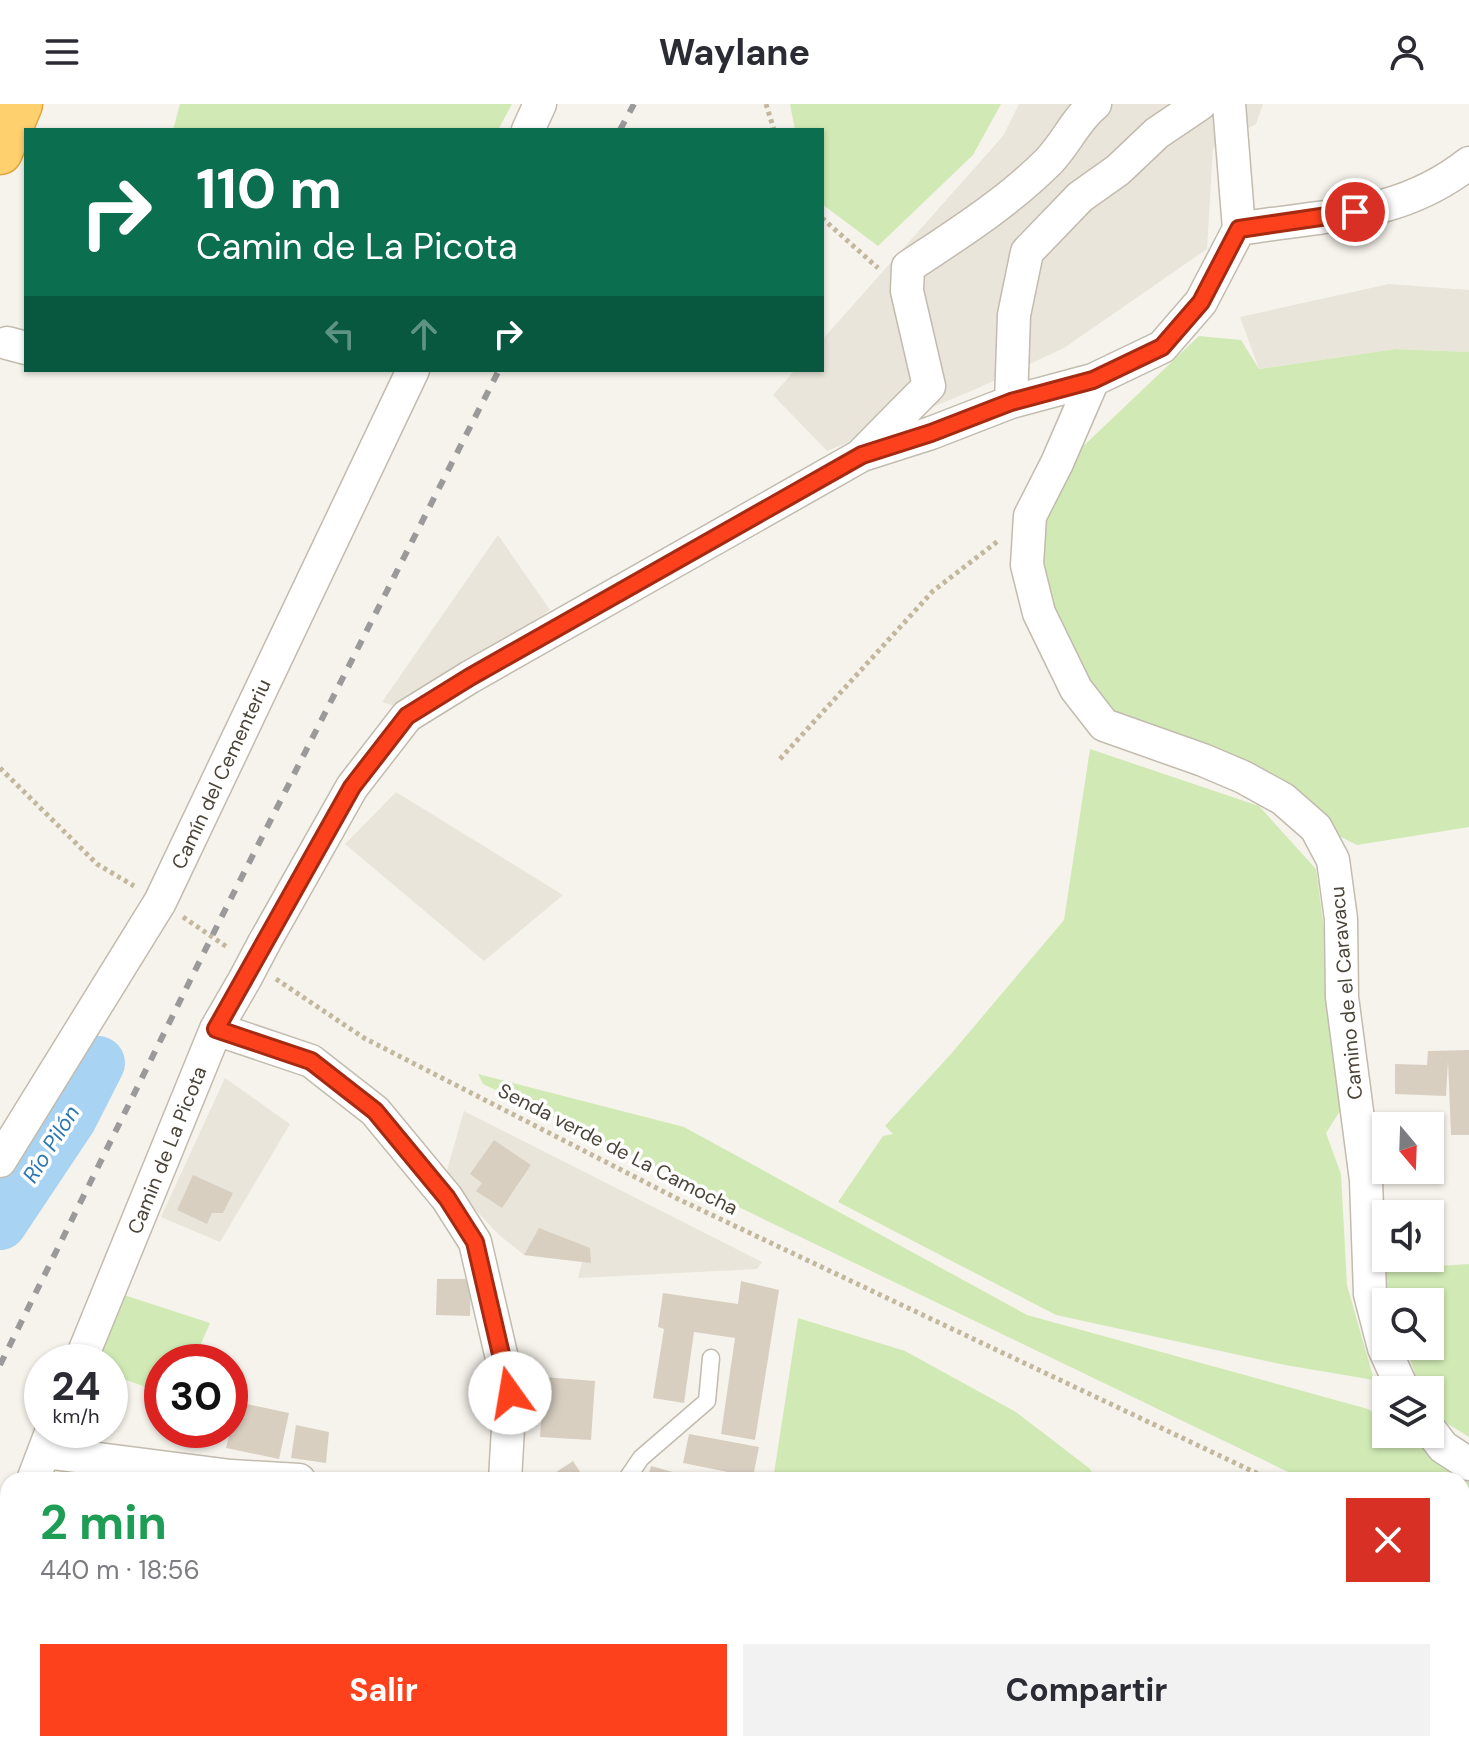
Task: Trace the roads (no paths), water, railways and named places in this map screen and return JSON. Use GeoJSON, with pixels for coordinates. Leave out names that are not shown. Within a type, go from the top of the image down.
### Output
{"type":"FeatureCollection","features":[{"type":"Feature","properties":{"kind":"highway"},"geometry":{"type":"LineString","coordinates":[[0,152],[20,104]]}},
{"type":"Feature","properties":{"kind":"street"},"geometry":{"type":"LineString","coordinates":[[529,128],[540,104]]}},
{"type":"Feature","properties":{"kind":"street"},"geometry":{"type":"LineString","coordinates":[[862,455],[929,386],[907,291],[908,267],[960,232],[1050,160],[1082,115],[1095,104]]}},
{"type":"Feature","properties":{"kind":"street"},"geometry":{"type":"LineString","coordinates":[[1011,402],[1014,315],[1027,252],[1080,197],[1118,170],[1157,133],[1200,104]]}},
{"type":"Feature","properties":{"kind":"street"},"geometry":{"type":"LineString","coordinates":[[862,455],[1011,402],[1093,380],[1162,347],[1201,302],[1239,229],[1229,104]]}},
{"type":"Feature","properties":{"kind":"street"},"geometry":{"type":"LineString","coordinates":[[1239,229],[1380,208],[1417,196],[1469,163]]}},
{"type":"Feature","properties":{"kind":"street","name":"Camín del Cementeriu"},"geometry":{"type":"LineString","coordinates":[[0,1161],[160,902],[412,372]]}},
{"type":"Feature","properties":{"kind":"street","name":"Camino de el Caravacu"},"geometry":{"type":"LineString","coordinates":[[1093,380],[1030,516],[1027,565],[1039,613],[1076,689],[1104,725],[1203,760],[1283,799],[1316,828],[1333,860],[1341,919],[1342,997],[1366,1180],[1370,1294],[1384,1348],[1397,1376]]}},
{"type":"Feature","properties":{"kind":"street","name":"Camin de La Picota"},"geometry":{"type":"LineString","coordinates":[[87,1344],[216,1029],[352,787],[407,716],[470,677],[862,455]]}},
{"type":"Feature","properties":{"kind":"street"},"geometry":{"type":"LineString","coordinates":[[216,1029],[311,1061],[375,1111],[447,1198],[475,1242],[510,1393],[505,1472]]}},
{"type":"Feature","properties":{"kind":"street"},"geometry":{"type":"LineString","coordinates":[[1444,1448],[1469,1464]]}},
{"type":"Feature","properties":{"kind":"street"},"geometry":{"type":"LineString","coordinates":[[43,1454],[197,1472]]}},
{"type":"Feature","properties":{"kind":"lane"},"geometry":{"type":"LineString","coordinates":[[631,1472],[641,1458],[707,1401],[711,1358]]}},
{"type":"Feature","properties":{"kind":"waterway","name":"Río Pilón"},"geometry":{"type":"LineString","coordinates":[[0,1223],[70,1118],[98,1063]]}},
{"type":"Feature","properties":{"kind":"railway"},"geometry":{"type":"LineString","coordinates":[[621,128],[634,104]]}},
{"type":"Feature","properties":{"kind":"railway"},"geometry":{"type":"LineString","coordinates":[[0,1365],[221,918],[498,372]]}}]}
